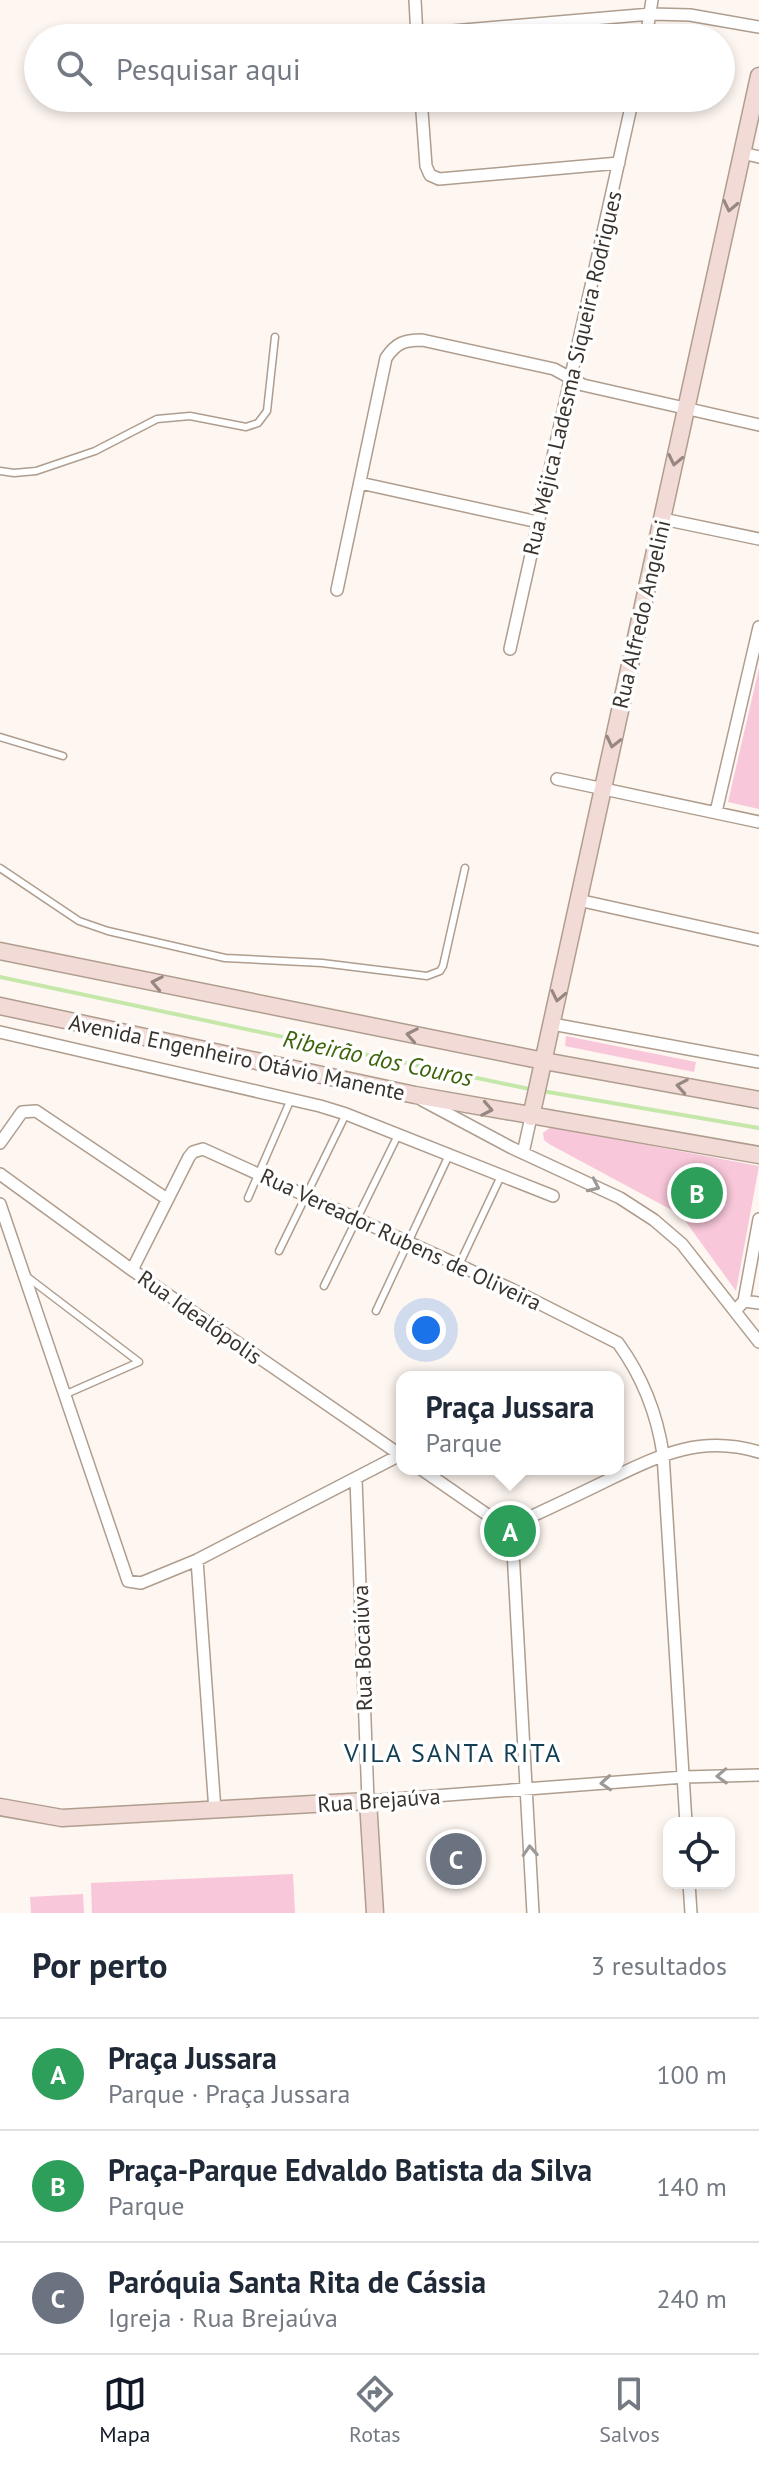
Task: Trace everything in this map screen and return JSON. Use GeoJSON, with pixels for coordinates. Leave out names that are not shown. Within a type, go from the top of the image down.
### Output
{"type":"FeatureCollection","features":[{"type":"Feature","properties":{"kind":"main road","name":"Rua Alfredo Angelini"},"geometry":{"type":"LineString","coordinates":[[532,1112],[759,76]]}},
{"type":"Feature","properties":{"kind":"main road"},"geometry":{"type":"LineString","coordinates":[[0,951],[542,1068],[759,1100]]}},
{"type":"Feature","properties":{"kind":"main road","name":"Avenida Engenheiro Otávio Manente"},"geometry":{"type":"LineString","coordinates":[[0,1006],[415,1095],[532,1112],[759,1155]]}},
{"type":"Feature","properties":{"kind":"main road","name":"Rua Brejaúva"},"geometry":{"type":"LineString","coordinates":[[0,1807],[62,1818],[368,1801]]}},
{"type":"Feature","properties":{"kind":"main road","name":"Rua Bocaiúva"},"geometry":{"type":"LineString","coordinates":[[368,1801],[375,1913]]}},
{"type":"Feature","properties":{"kind":"street"},"geometry":{"type":"LineString","coordinates":[[415,0],[416,24]]}},
{"type":"Feature","properties":{"kind":"street"},"geometry":{"type":"LineString","coordinates":[[649,24],[652,0]]}},
{"type":"Feature","properties":{"kind":"street"},"geometry":{"type":"LineString","coordinates":[[545,24],[651,14],[690,15],[759,27]]}},
{"type":"Feature","properties":{"kind":"street"},"geometry":{"type":"LineString","coordinates":[[422,112],[426,166],[430,175],[439,179],[619,163]]}},
{"type":"Feature","properties":{"kind":"street","name":"Rua Méjica Ladesma Siqueira Rodrigues"},"geometry":{"type":"LineString","coordinates":[[510,649],[630,112]]}},
{"type":"Feature","properties":{"kind":"street"},"geometry":{"type":"LineString","coordinates":[[742,153],[759,157]]}},
{"type":"Feature","properties":{"kind":"street"},"geometry":{"type":"LineString","coordinates":[[337,590],[386,358],[394,345],[407,340],[422,340],[554,369],[583,385],[759,425]]}},
{"type":"Feature","properties":{"kind":"street"},"geometry":{"type":"LineString","coordinates":[[360,483],[538,522]]}},
{"type":"Feature","properties":{"kind":"street"},"geometry":{"type":"LineString","coordinates":[[663,519],[759,539]]}},
{"type":"Feature","properties":{"kind":"street"},"geometry":{"type":"LineString","coordinates":[[716,812],[756,656],[759,627]]}},
{"type":"Feature","properties":{"kind":"street"},"geometry":{"type":"LineString","coordinates":[[557,779],[759,822]]}},
{"type":"Feature","properties":{"kind":"street"},"geometry":{"type":"LineString","coordinates":[[578,900],[759,940]]}},
{"type":"Feature","properties":{"kind":"street"},"geometry":{"type":"LineString","coordinates":[[552,1024],[759,1062]]}},
{"type":"Feature","properties":{"kind":"street","name":"Avenida Engenheiro Otávio Manente"},"geometry":{"type":"LineString","coordinates":[[0,1032],[346,1114],[553,1196]]}},
{"type":"Feature","properties":{"kind":"street"},"geometry":{"type":"LineString","coordinates":[[415,1095],[446,1115],[620,1198],[654,1220],[682,1244],[759,1342]]}},
{"type":"Feature","properties":{"kind":"street"},"geometry":{"type":"LineString","coordinates":[[0,1143],[22,1112],[36,1111],[167,1199]]}},
{"type":"Feature","properties":{"kind":"street","name":"Rua Alfredo Angelini"},"geometry":{"type":"LineString","coordinates":[[523,1153],[532,1112]]}},
{"type":"Feature","properties":{"kind":"street","name":"Rua Vereador Rubens de Oliveira"},"geometry":{"type":"LineString","coordinates":[[132,1270],[189,1157],[198,1149],[208,1150],[578,1321],[618,1343],[649,1399],[663,1454],[686,1817]]}},
{"type":"Feature","properties":{"kind":"street","name":"Rua Idealópolis"},"geometry":{"type":"LineString","coordinates":[[0,1174],[132,1270],[396,1453]]}},
{"type":"Feature","properties":{"kind":"street"},"geometry":{"type":"LineString","coordinates":[[0,1204],[128,1581],[141,1583],[197,1560],[396,1459]]}},
{"type":"Feature","properties":{"kind":"street"},"geometry":{"type":"LineString","coordinates":[[735,1311],[744,1301],[759,1219]]}},
{"type":"Feature","properties":{"kind":"street"},"geometry":{"type":"LineString","coordinates":[[744,1301],[759,1303]]}},
{"type":"Feature","properties":{"kind":"street"},"geometry":{"type":"LineString","coordinates":[[624,1472],[663,1454],[708,1445],[737,1446],[759,1452]]}},
{"type":"Feature","properties":{"kind":"street"},"geometry":{"type":"LineString","coordinates":[[430,1475],[492,1518]]}},
{"type":"Feature","properties":{"kind":"street"},"geometry":{"type":"LineString","coordinates":[[528,1518],[619,1475]]}},
{"type":"Feature","properties":{"kind":"street","name":"Rua Bocaiúva"},"geometry":{"type":"LineString","coordinates":[[356,1479],[368,1801]]}},
{"type":"Feature","properties":{"kind":"street"},"geometry":{"type":"LineString","coordinates":[[503,1509],[517,1510],[528,1518],[530,1539],[520,1549],[500,1549],[490,1538],[489,1524],[503,1509]]}},
{"type":"Feature","properties":{"kind":"street"},"geometry":{"type":"LineString","coordinates":[[513,1551],[533,1913]]}},
{"type":"Feature","properties":{"kind":"street"},"geometry":{"type":"LineString","coordinates":[[197,1560],[215,1811]]}},
{"type":"Feature","properties":{"kind":"street","name":"Rua Brejaúva"},"geometry":{"type":"LineString","coordinates":[[368,1801],[684,1777],[759,1775]]}},
{"type":"Feature","properties":{"kind":"street"},"geometry":{"type":"LineString","coordinates":[[689,1889],[691,1913]]}},
{"type":"Feature","properties":{"kind":"lane"},"geometry":{"type":"LineString","coordinates":[[0,471],[36,471],[80,456],[157,419],[190,416],[246,427],[258,423],[267,411],[275,337]]}},
{"type":"Feature","properties":{"kind":"lane"},"geometry":{"type":"LineString","coordinates":[[0,737],[63,756]]}},
{"type":"Feature","properties":{"kind":"lane"},"geometry":{"type":"LineString","coordinates":[[0,868],[79,921],[108,931],[225,958],[322,963],[427,976],[435,974],[443,966],[465,868]]}},
{"type":"Feature","properties":{"kind":"lane"},"geometry":{"type":"LineString","coordinates":[[248,1198],[291,1099]]}},
{"type":"Feature","properties":{"kind":"lane"},"geometry":{"type":"LineString","coordinates":[[279,1251],[346,1114]]}},
{"type":"Feature","properties":{"kind":"lane"},"geometry":{"type":"LineString","coordinates":[[324,1286],[398,1135]]}},
{"type":"Feature","properties":{"kind":"lane"},"geometry":{"type":"LineString","coordinates":[[376,1311],[449,1155]]}},
{"type":"Feature","properties":{"kind":"lane"},"geometry":{"type":"LineString","coordinates":[[459,1265],[501,1176]]}},
{"type":"Feature","properties":{"kind":"lane"},"geometry":{"type":"LineString","coordinates":[[23,1273],[139,1362],[64,1395]]}},
{"type":"Feature","properties":{"kind":"shaded area"},"geometry":{"type":"Polygon","coordinates":[[[759,668],[759,809],[728,802],[759,668]]]}},
{"type":"Feature","properties":{"kind":"shaded area"},"geometry":{"type":"Polygon","coordinates":[[[566,1036],[696,1062],[694,1072],[565,1046],[566,1036]]]}},
{"type":"Feature","properties":{"kind":"shaded area"},"geometry":{"type":"Polygon","coordinates":[[[551,1127],[759,1166],[736,1291],[681,1215],[549,1144],[544,1140],[543,1133],[551,1127]]]}},
{"type":"Feature","properties":{"kind":"shaded area"},"geometry":{"type":"Polygon","coordinates":[[[293,1874],[295,1913],[92,1913],[91,1883],[293,1874]]]}},
{"type":"Feature","properties":{"kind":"shaded area"},"geometry":{"type":"Polygon","coordinates":[[[83,1894],[84,1913],[31,1913],[30,1897],[83,1894]]]}},
{"type":"Feature","properties":{"kind":"waterway","name":"Ribeirão dos Couros"},"geometry":{"type":"LineString","coordinates":[[0,977],[534,1090]]}},
{"type":"Feature","properties":{"kind":"waterway","name":"Ribeirão dos Couros"},"geometry":{"type":"LineString","coordinates":[[542,1091],[759,1128]]}},
{"type":"Feature","properties":{"kind":"place","name":"Praça-Parque Edvaldo Batista da Silva"},"geometry":{"type":"Point","coordinates":[697,1193]}},
{"type":"Feature","properties":{"kind":"place","name":"Praça Jussara"},"geometry":{"type":"Point","coordinates":[510,1531]}},
{"type":"Feature","properties":{"kind":"place","name":"Paróquia Santa Rita de Cássia"},"geometry":{"type":"Point","coordinates":[456,1859]}},
{"type":"Feature","properties":{"kind":"district","name":"VILA SANTA RITA"},"geometry":{"type":"Point","coordinates":[453,1752]}}]}
